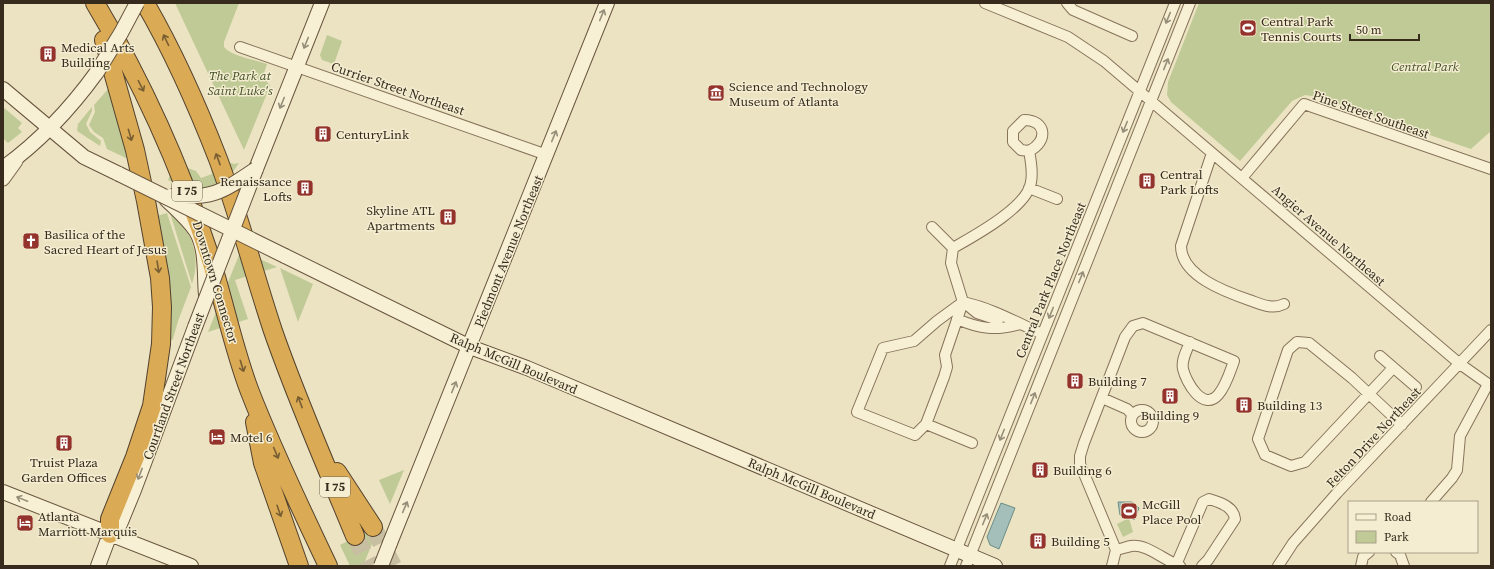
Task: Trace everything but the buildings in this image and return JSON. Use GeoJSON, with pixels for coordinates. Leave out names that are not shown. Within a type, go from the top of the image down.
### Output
{"type":"FeatureCollection","features":[{"type":"Feature","properties":{"kind":"highway","name":"Downtown Connector"},"geometry":{"type":"LineString","coordinates":[[94,3],[137,78],[176,163],[209,256],[250,392],[302,512],[328,566]]}},
{"type":"Feature","properties":{"kind":"highway"},"geometry":{"type":"LineString","coordinates":[[94,3],[134,150],[146,201],[160,278],[162,307],[162,344],[152,406],[135,457],[110,519],[110,534]]}},
{"type":"Feature","properties":{"kind":"highway","name":"I 75"},"geometry":{"type":"LineString","coordinates":[[145,3],[162,33],[192,96],[218,160],[274,332],[314,438],[355,536]]}},
{"type":"Feature","properties":{"kind":"highway"},"geometry":{"type":"LineString","coordinates":[[250,392],[263,463],[299,566]]}},
{"type":"Feature","properties":{"kind":"highway"},"geometry":{"type":"LineString","coordinates":[[314,438],[373,527]]}},
{"type":"Feature","properties":{"kind":"main road"},"geometry":{"type":"LineString","coordinates":[[3,168],[18,157],[49,128],[97,72],[121,33],[137,3]]}},
{"type":"Feature","properties":{"kind":"main road","name":"Courtland Street Northeast"},"geometry":{"type":"LineString","coordinates":[[98,566],[110,534],[120,524],[134,490],[206,295],[322,3]]}},
{"type":"Feature","properties":{"kind":"main road","name":"Piedmont Avenue Northeast"},"geometry":{"type":"LineString","coordinates":[[383,564],[390,543],[607,3]]}},
{"type":"Feature","properties":{"kind":"main road","name":"Ralph McGill Boulevard"},"geometry":{"type":"LineString","coordinates":[[3,89],[84,157],[470,347],[527,368],[956,549],[968,560],[995,566]]}},
{"type":"Feature","properties":{"kind":"main road"},"geometry":{"type":"LineString","coordinates":[[162,196],[198,198],[208,196],[224,190],[256,168]]}},
{"type":"Feature","properties":{"kind":"main road"},"geometry":{"type":"LineString","coordinates":[[162,196],[185,218],[199,238],[203,256],[206,295]]}},
{"type":"Feature","properties":{"kind":"main road"},"geometry":{"type":"LineString","coordinates":[[3,492],[191,566]]}},
{"type":"Feature","properties":{"kind":"street","name":"Angier Avenue Northeast"},"geometry":{"type":"LineString","coordinates":[[985,3],[1068,37],[1104,61],[1460,364],[1489,385]]}},
{"type":"Feature","properties":{"kind":"street"},"geometry":{"type":"LineString","coordinates":[[1067,3],[1073,10],[1132,36]]}},
{"type":"Feature","properties":{"kind":"street","name":"Central Park Place Northeast"},"geometry":{"type":"LineString","coordinates":[[950,566],[1175,3]]}},
{"type":"Feature","properties":{"kind":"street"},"geometry":{"type":"LineString","coordinates":[[968,560],[1190,3]]}},
{"type":"Feature","properties":{"kind":"street","name":"Currier Street Northeast"},"geometry":{"type":"LineString","coordinates":[[240,47],[547,155]]}},
{"type":"Feature","properties":{"kind":"street","name":"Pine Street Southeast"},"geometry":{"type":"LineString","coordinates":[[1242,178],[1304,104],[1491,170]]}},
{"type":"Feature","properties":{"kind":"street"},"geometry":{"type":"LineString","coordinates":[[953,248],[992,226],[1021,201],[1032,183],[1030,151]]}},
{"type":"Feature","properties":{"kind":"street"},"geometry":{"type":"LineString","coordinates":[[1212,153],[1181,246],[1181,253],[1188,265],[1216,288],[1268,306],[1278,307],[1284,304]]}},
{"type":"Feature","properties":{"kind":"street"},"geometry":{"type":"LineString","coordinates":[[3,179],[18,157]]}},
{"type":"Feature","properties":{"kind":"street"},"geometry":{"type":"LineString","coordinates":[[1029,188],[1058,198]]}},
{"type":"Feature","properties":{"kind":"street"},"geometry":{"type":"LineString","coordinates":[[932,227],[953,248]]}},
{"type":"Feature","properties":{"kind":"street"},"geometry":{"type":"LineString","coordinates":[[953,248],[951,263],[962,302],[944,355],[947,367],[926,424],[915,435],[857,412],[883,348],[914,342],[937,320],[962,302]]}},
{"type":"Feature","properties":{"kind":"street"},"geometry":{"type":"LineString","coordinates":[[962,302],[1017,322],[1042,334]]}},
{"type":"Feature","properties":{"kind":"street"},"geometry":{"type":"LineString","coordinates":[[981,327],[986,312]]}},
{"type":"Feature","properties":{"kind":"street"},"geometry":{"type":"LineString","coordinates":[[957,319],[987,329],[1008,328],[1017,322]]}},
{"type":"Feature","properties":{"kind":"street"},"geometry":{"type":"LineString","coordinates":[[1112,566],[1116,550],[1080,464],[1080,456],[1084,443],[1125,337],[1133,326],[1143,323],[1190,342],[1234,361],[1217,396],[1206,400],[1196,394],[1183,370],[1183,363],[1190,342]]}},
{"type":"Feature","properties":{"kind":"street","name":"Felton Drive Northeast"},"geometry":{"type":"LineString","coordinates":[[1278,566],[1293,544],[1322,510],[1491,330]]}},
{"type":"Feature","properties":{"kind":"street"},"geometry":{"type":"LineString","coordinates":[[1393,368],[1370,394],[1305,462],[1291,466],[1265,455],[1258,439],[1288,350],[1297,342],[1309,343],[1370,394],[1402,425]]}},
{"type":"Feature","properties":{"kind":"street"},"geometry":{"type":"LineString","coordinates":[[1380,356],[1416,387]]}},
{"type":"Feature","properties":{"kind":"street"},"geometry":{"type":"LineString","coordinates":[[1432,501],[1457,470],[1460,436],[1489,385]]}},
{"type":"Feature","properties":{"kind":"street"},"geometry":{"type":"LineString","coordinates":[[1102,398],[1127,409],[1133,415]]}},
{"type":"Feature","properties":{"kind":"street"},"geometry":{"type":"LineString","coordinates":[[926,424],[972,443]]}},
{"type":"Feature","properties":{"kind":"street"},"geometry":{"type":"LineString","coordinates":[[1116,550],[1133,545],[1147,548],[1158,556],[1178,565],[1203,502],[1209,499],[1224,504],[1231,509],[1235,514],[1236,519],[1208,560],[1202,566]]}},
{"type":"Feature","properties":{"kind":"street"},"geometry":{"type":"LineString","coordinates":[[1361,566],[1363,557],[1367,553]]}},
{"type":"Feature","properties":{"kind":"street"},"geometry":{"type":"LineString","coordinates":[[1397,553],[1400,555],[1404,566]]}},
{"type":"Feature","properties":{"kind":"green space","name":"The Park at Saint Luke's"},"geometry":{"type":"Polygon","coordinates":[[[175,3],[239,3],[224,42],[224,47],[232,53],[267,64],[263,76],[270,86],[244,150],[175,3]]]}},
{"type":"Feature","properties":{"kind":"green space","name":"Central Park"},"geometry":{"type":"Polygon","coordinates":[[[1199,3],[1491,3],[1491,131],[1471,149],[1318,97],[1305,95],[1292,101],[1240,161],[1171,102],[1167,95],[1168,82],[1199,3]]]}},
{"type":"Feature","properties":{"kind":"green space"},"geometry":{"type":"Polygon","coordinates":[[[327,35],[342,41],[334,64],[322,60],[320,55],[327,35]]]}},
{"type":"Feature","properties":{"kind":"green space"},"geometry":{"type":"Polygon","coordinates":[[[109,88],[130,160],[107,149],[103,138],[94,132],[89,125],[95,112],[94,105],[109,88]]]}},
{"type":"Feature","properties":{"kind":"green space"},"geometry":{"type":"Polygon","coordinates":[[[3,107],[22,123],[18,128],[22,132],[8,143],[3,138],[3,107]]]}},
{"type":"Feature","properties":{"kind":"green space"},"geometry":{"type":"Polygon","coordinates":[[[92,107],[92,111],[86,124],[90,132],[101,141],[100,146],[77,131],[78,124],[92,107]]]}},
{"type":"Feature","properties":{"kind":"green space"},"geometry":{"type":"Polygon","coordinates":[[[227,162],[234,164],[239,163],[224,180],[208,188],[189,188],[168,180],[171,173],[185,167],[196,171],[201,178],[212,174],[211,170],[214,167],[227,162]]]}},
{"type":"Feature","properties":{"kind":"green space"},"geometry":{"type":"Polygon","coordinates":[[[167,213],[191,287],[173,339],[166,344],[157,216],[167,213]]]}},
{"type":"Feature","properties":{"kind":"green space"},"geometry":{"type":"Polygon","coordinates":[[[170,213],[184,228],[193,245],[196,264],[192,284],[170,213]]]}},
{"type":"Feature","properties":{"kind":"green space"},"geometry":{"type":"Polygon","coordinates":[[[241,250],[277,267],[235,280],[248,319],[208,332],[241,250]]]}},
{"type":"Feature","properties":{"kind":"green space"},"geometry":{"type":"Polygon","coordinates":[[[280,268],[313,284],[298,322],[280,268]]]}},
{"type":"Feature","properties":{"kind":"green space"},"geometry":{"type":"Polygon","coordinates":[[[404,470],[390,504],[379,480],[404,470]]]}},
{"type":"Feature","properties":{"kind":"green space"},"geometry":{"type":"Polygon","coordinates":[[[1129,518],[1133,532],[1123,537],[1117,524],[1129,518]]]}},
{"type":"Feature","properties":{"kind":"green space"},"geometry":{"type":"Polygon","coordinates":[[[380,524],[363,566],[350,566],[340,545],[380,524]]]}},
{"type":"Feature","properties":{"kind":"water","name":"McGill Place Pool"},"geometry":{"type":"Polygon","coordinates":[[[1118,502],[1132,502],[1139,508],[1134,520],[1128,515],[1120,515],[1118,502]]]}},
{"type":"Feature","properties":{"kind":"water"},"geometry":{"type":"Polygon","coordinates":[[[1001,503],[1015,508],[999,549],[990,545],[987,537],[1001,503]]]}},
{"type":"Feature","properties":{"kind":"tunnel"},"geometry":{"type":"LineString","coordinates":[[373,527],[393,566]]}},
{"type":"Feature","properties":{"kind":"tunnel"},"geometry":{"type":"LineString","coordinates":[[355,536],[370,566]]}},
{"type":"Feature","properties":{"kind":"place","name":"Central Park Tennis Courts"},"geometry":{"type":"Point","coordinates":[1248,28]}},
{"type":"Feature","properties":{"kind":"place","name":"Medical Arts Building"},"geometry":{"type":"Point","coordinates":[48,54]}},
{"type":"Feature","properties":{"kind":"place","name":"Science and Technology Museum of Atlanta"},"geometry":{"type":"Point","coordinates":[716,93]}},
{"type":"Feature","properties":{"kind":"place","name":"CenturyLink"},"geometry":{"type":"Point","coordinates":[323,134]}},
{"type":"Feature","properties":{"kind":"place","name":"Central Park Lofts"},"geometry":{"type":"Point","coordinates":[1147,181]}},
{"type":"Feature","properties":{"kind":"place","name":"Renaissance Lofts"},"geometry":{"type":"Point","coordinates":[305,188]}},
{"type":"Feature","properties":{"kind":"place","name":"Skyline ATL Apartments"},"geometry":{"type":"Point","coordinates":[448,217]}},
{"type":"Feature","properties":{"kind":"place","name":"Basilica of the Sacred Heart of Jesus"},"geometry":{"type":"Point","coordinates":[31,241]}},
{"type":"Feature","properties":{"kind":"place","name":"Building 7"},"geometry":{"type":"Point","coordinates":[1075,381]}},
{"type":"Feature","properties":{"kind":"place","name":"Building 9"},"geometry":{"type":"Point","coordinates":[1170,396]}},
{"type":"Feature","properties":{"kind":"place","name":"Building 13"},"geometry":{"type":"Point","coordinates":[1244,405]}},
{"type":"Feature","properties":{"kind":"place","name":"Motel 6"},"geometry":{"type":"Point","coordinates":[217,437]}},
{"type":"Feature","properties":{"kind":"place","name":"Truist Plaza Garden Offices"},"geometry":{"type":"Point","coordinates":[64,443]}},
{"type":"Feature","properties":{"kind":"place","name":"Building 6"},"geometry":{"type":"Point","coordinates":[1040,470]}},
{"type":"Feature","properties":{"kind":"place","name":"McGill Place Pool"},"geometry":{"type":"Point","coordinates":[1129,511]}},
{"type":"Feature","properties":{"kind":"place","name":"Atlanta Marriott Marquis"},"geometry":{"type":"Point","coordinates":[25,523]}},
{"type":"Feature","properties":{"kind":"place","name":"Building 5"},"geometry":{"type":"Point","coordinates":[1038,541]}}]}
